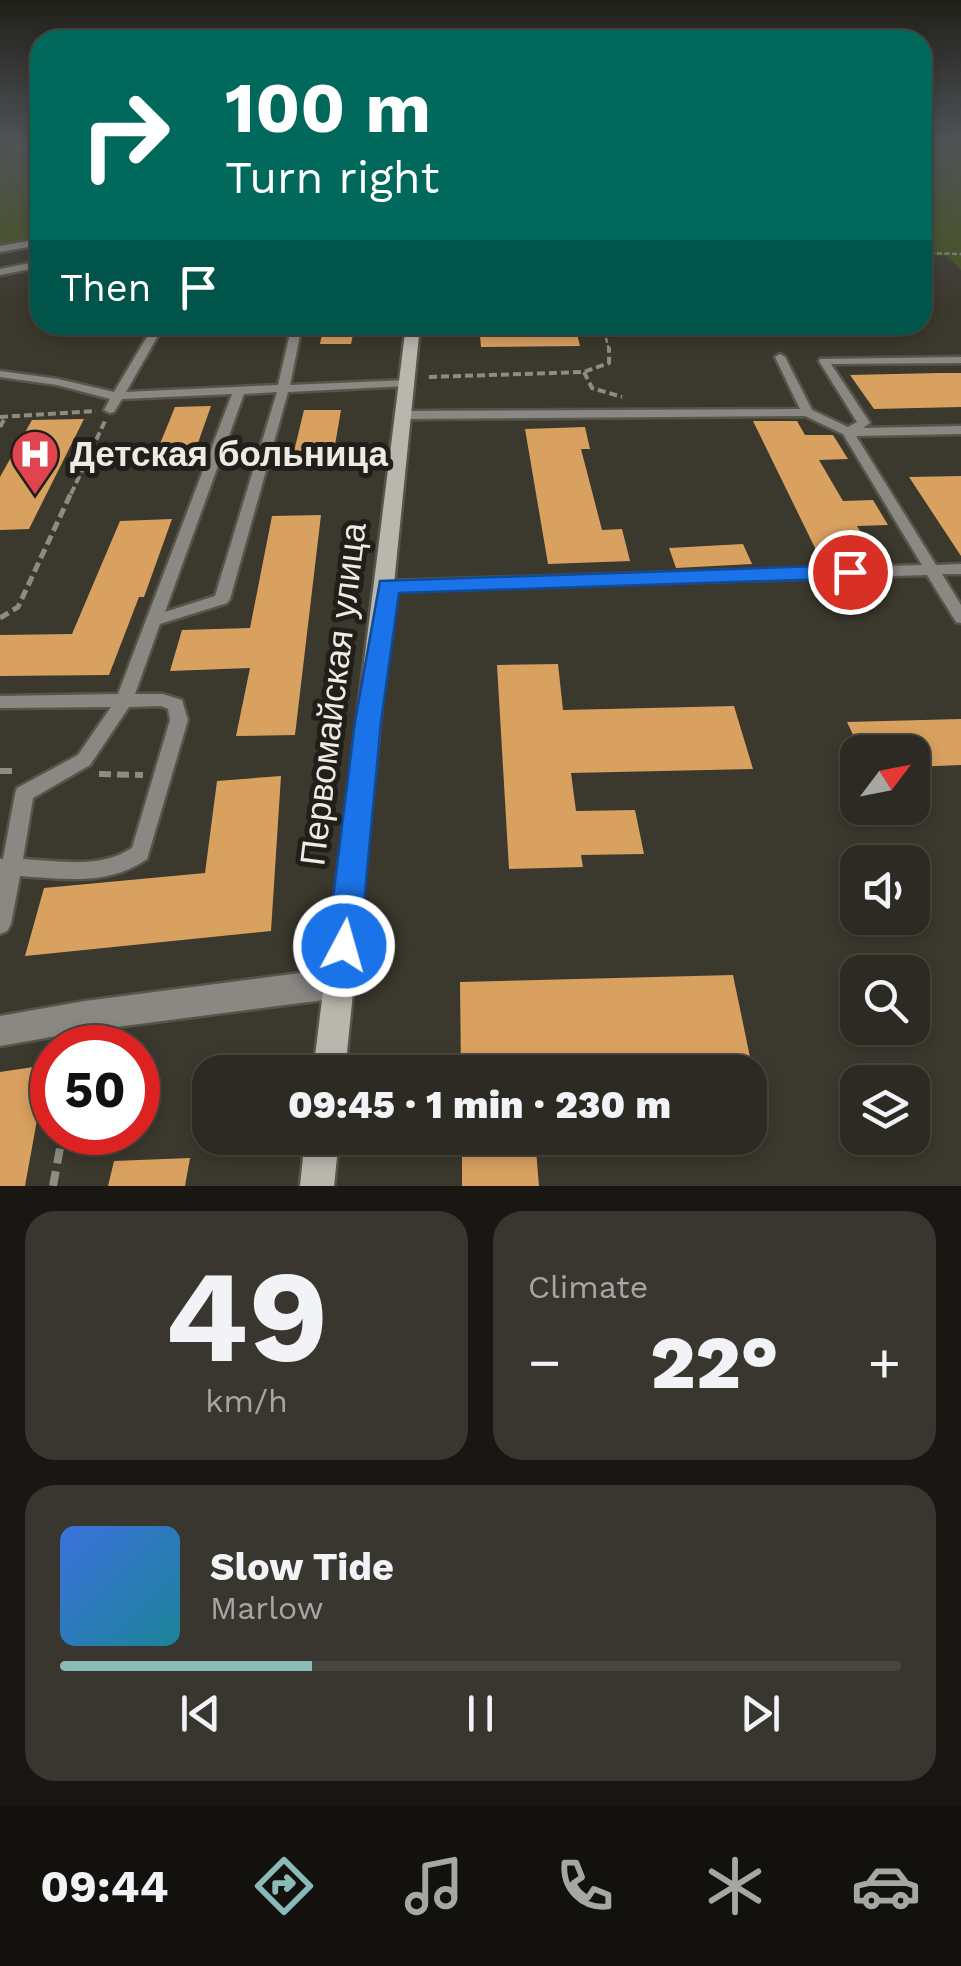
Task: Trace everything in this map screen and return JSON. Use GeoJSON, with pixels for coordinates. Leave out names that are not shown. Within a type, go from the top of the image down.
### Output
{"type":"FeatureCollection","features":[{"type":"Feature","properties":{"kind":"main road","name":"Первомайская улица"},"geometry":{"type":"LineString","coordinates":[[331,1055],[368,722],[388,586],[404,416],[418,380],[413,335]]}},
{"type":"Feature","properties":{"kind":"main road"},"geometry":{"type":"LineString","coordinates":[[316,1186],[320,1155]]}},
{"type":"Feature","properties":{"kind":"street"},"geometry":{"type":"LineString","coordinates":[[0,249],[30,244]]}},
{"type":"Feature","properties":{"kind":"street"},"geometry":{"type":"LineString","coordinates":[[0,1031],[85,1016],[340,984]]}},
{"type":"Feature","properties":{"kind":"lane"},"geometry":{"type":"LineString","coordinates":[[0,272],[30,266]]}},
{"type":"Feature","properties":{"kind":"lane"},"geometry":{"type":"LineString","coordinates":[[110,410],[154,335]]}},
{"type":"Feature","properties":{"kind":"lane"},"geometry":{"type":"LineString","coordinates":[[156,620],[222,600],[283,390],[295,335]]}},
{"type":"Feature","properties":{"kind":"lane"},"geometry":{"type":"LineString","coordinates":[[780,356],[808,412]]}},
{"type":"Feature","properties":{"kind":"lane"},"geometry":{"type":"LineString","coordinates":[[848,432],[864,423],[824,361],[961,360]]}},
{"type":"Feature","properties":{"kind":"lane"},"geometry":{"type":"LineString","coordinates":[[0,374],[121,396],[418,380]]}},
{"type":"Feature","properties":{"kind":"lane"},"geometry":{"type":"LineString","coordinates":[[0,924],[6,868],[24,794],[84,760],[124,701],[240,390]]}},
{"type":"Feature","properties":{"kind":"lane"},"geometry":{"type":"LineString","coordinates":[[404,416],[808,412],[848,432],[961,430]]}},
{"type":"Feature","properties":{"kind":"lane"},"geometry":{"type":"LineString","coordinates":[[848,432],[961,618]]}},
{"type":"Feature","properties":{"kind":"lane"},"geometry":{"type":"LineString","coordinates":[[388,586],[961,569]]}},
{"type":"Feature","properties":{"kind":"lane"},"geometry":{"type":"LineString","coordinates":[[0,702],[162,700],[176,705],[179,720],[140,854],[125,866],[104,869],[6,868]]}},
{"type":"Feature","properties":{"kind":"path"},"geometry":{"type":"LineString","coordinates":[[932,254],[961,254]]}},
{"type":"Feature","properties":{"kind":"path"},"geometry":{"type":"LineString","coordinates":[[418,380],[584,372],[609,363],[605,335]]}},
{"type":"Feature","properties":{"kind":"path"},"geometry":{"type":"LineString","coordinates":[[0,427],[3,417],[110,410],[18,607],[0,618]]}},
{"type":"Feature","properties":{"kind":"path"},"geometry":{"type":"LineString","coordinates":[[53,1186],[59,1155]]}},
{"type":"Feature","properties":{"kind":"green space"},"geometry":{"type":"Polygon","coordinates":[[[0,197],[30,197],[30,238],[0,244],[0,197]]]}},
{"type":"Feature","properties":{"kind":"green space"},"geometry":{"type":"Polygon","coordinates":[[[932,197],[961,197],[961,270],[947,256],[932,255],[932,197]]]}},
{"type":"Feature","properties":{"kind":"building"},"geometry":{"type":"Polygon","coordinates":[[[322,335],[353,335],[351,344],[320,344],[322,335]]]}},
{"type":"Feature","properties":{"kind":"building"},"geometry":{"type":"Polygon","coordinates":[[[480,335],[577,335],[580,346],[481,347],[480,335]]]}},
{"type":"Feature","properties":{"kind":"building"},"geometry":{"type":"Polygon","coordinates":[[[961,373],[961,407],[874,409],[850,375],[961,373]]]}},
{"type":"Feature","properties":{"kind":"building"},"geometry":{"type":"Polygon","coordinates":[[[211,406],[192,460],[153,461],[175,407],[211,406]]]}},
{"type":"Feature","properties":{"kind":"building"},"geometry":{"type":"Polygon","coordinates":[[[304,410],[341,410],[331,468],[290,468],[304,410]]]}},
{"type":"Feature","properties":{"kind":"building"},"geometry":{"type":"Polygon","coordinates":[[[84,419],[29,529],[0,530],[0,477],[32,420],[84,419]]]}},
{"type":"Feature","properties":{"kind":"building"},"geometry":{"type":"Polygon","coordinates":[[[753,421],[797,421],[805,435],[833,435],[848,459],[819,460],[843,501],[873,500],[888,525],[857,526],[870,549],[816,550],[753,421]]]}},
{"type":"Feature","properties":{"kind":"building"},"geometry":{"type":"Polygon","coordinates":[[[585,427],[590,449],[581,449],[602,530],[622,529],[630,561],[548,564],[525,429],[585,427]]]}},
{"type":"Feature","properties":{"kind":"building"},"geometry":{"type":"Polygon","coordinates":[[[961,476],[961,556],[909,477],[961,476]]]}},
{"type":"Feature","properties":{"kind":"building"},"geometry":{"type":"Polygon","coordinates":[[[321,515],[295,735],[236,736],[250,668],[170,671],[182,630],[250,628],[272,516],[321,515]]]}},
{"type":"Feature","properties":{"kind":"building"},"geometry":{"type":"Polygon","coordinates":[[[172,519],[144,597],[139,597],[109,675],[0,676],[0,635],[72,634],[120,521],[172,519]]]}},
{"type":"Feature","properties":{"kind":"building"},"geometry":{"type":"Polygon","coordinates":[[[743,544],[752,564],[676,568],[669,548],[743,544]]]}},
{"type":"Feature","properties":{"kind":"building"},"geometry":{"type":"Polygon","coordinates":[[[558,664],[563,710],[734,706],[753,769],[571,773],[576,811],[635,810],[644,854],[581,855],[583,867],[509,869],[497,665],[558,664]]]}},
{"type":"Feature","properties":{"kind":"building"},"geometry":{"type":"Polygon","coordinates":[[[961,719],[961,765],[930,766],[930,735],[853,735],[847,722],[961,719]]]}},
{"type":"Feature","properties":{"kind":"building"},"geometry":{"type":"Polygon","coordinates":[[[281,776],[271,931],[25,956],[44,888],[205,873],[217,781],[281,776]]]}},
{"type":"Feature","properties":{"kind":"building"},"geometry":{"type":"Polygon","coordinates":[[[733,975],[750,1055],[461,1055],[460,982],[733,975]]]}},
{"type":"Feature","properties":{"kind":"building"},"geometry":{"type":"Polygon","coordinates":[[[30,1068],[31,1155],[25,1186],[0,1186],[0,1072],[30,1068]]]}},
{"type":"Feature","properties":{"kind":"building"},"geometry":{"type":"Polygon","coordinates":[[[462,1155],[536,1155],[539,1186],[462,1186],[462,1155]]]}},
{"type":"Feature","properties":{"kind":"building"},"geometry":{"type":"Polygon","coordinates":[[[190,1158],[185,1186],[108,1186],[114,1161],[190,1158]]]}},
{"type":"Feature","properties":{"kind":"place","name":"Детская больница"},"geometry":{"type":"Point","coordinates":[35,496]}},
{"type":"Feature","properties":{"kind":"route"},"geometry":{"type":"LineString","coordinates":[[344,946],[368,722],[388,586],[850,572]]}}]}
